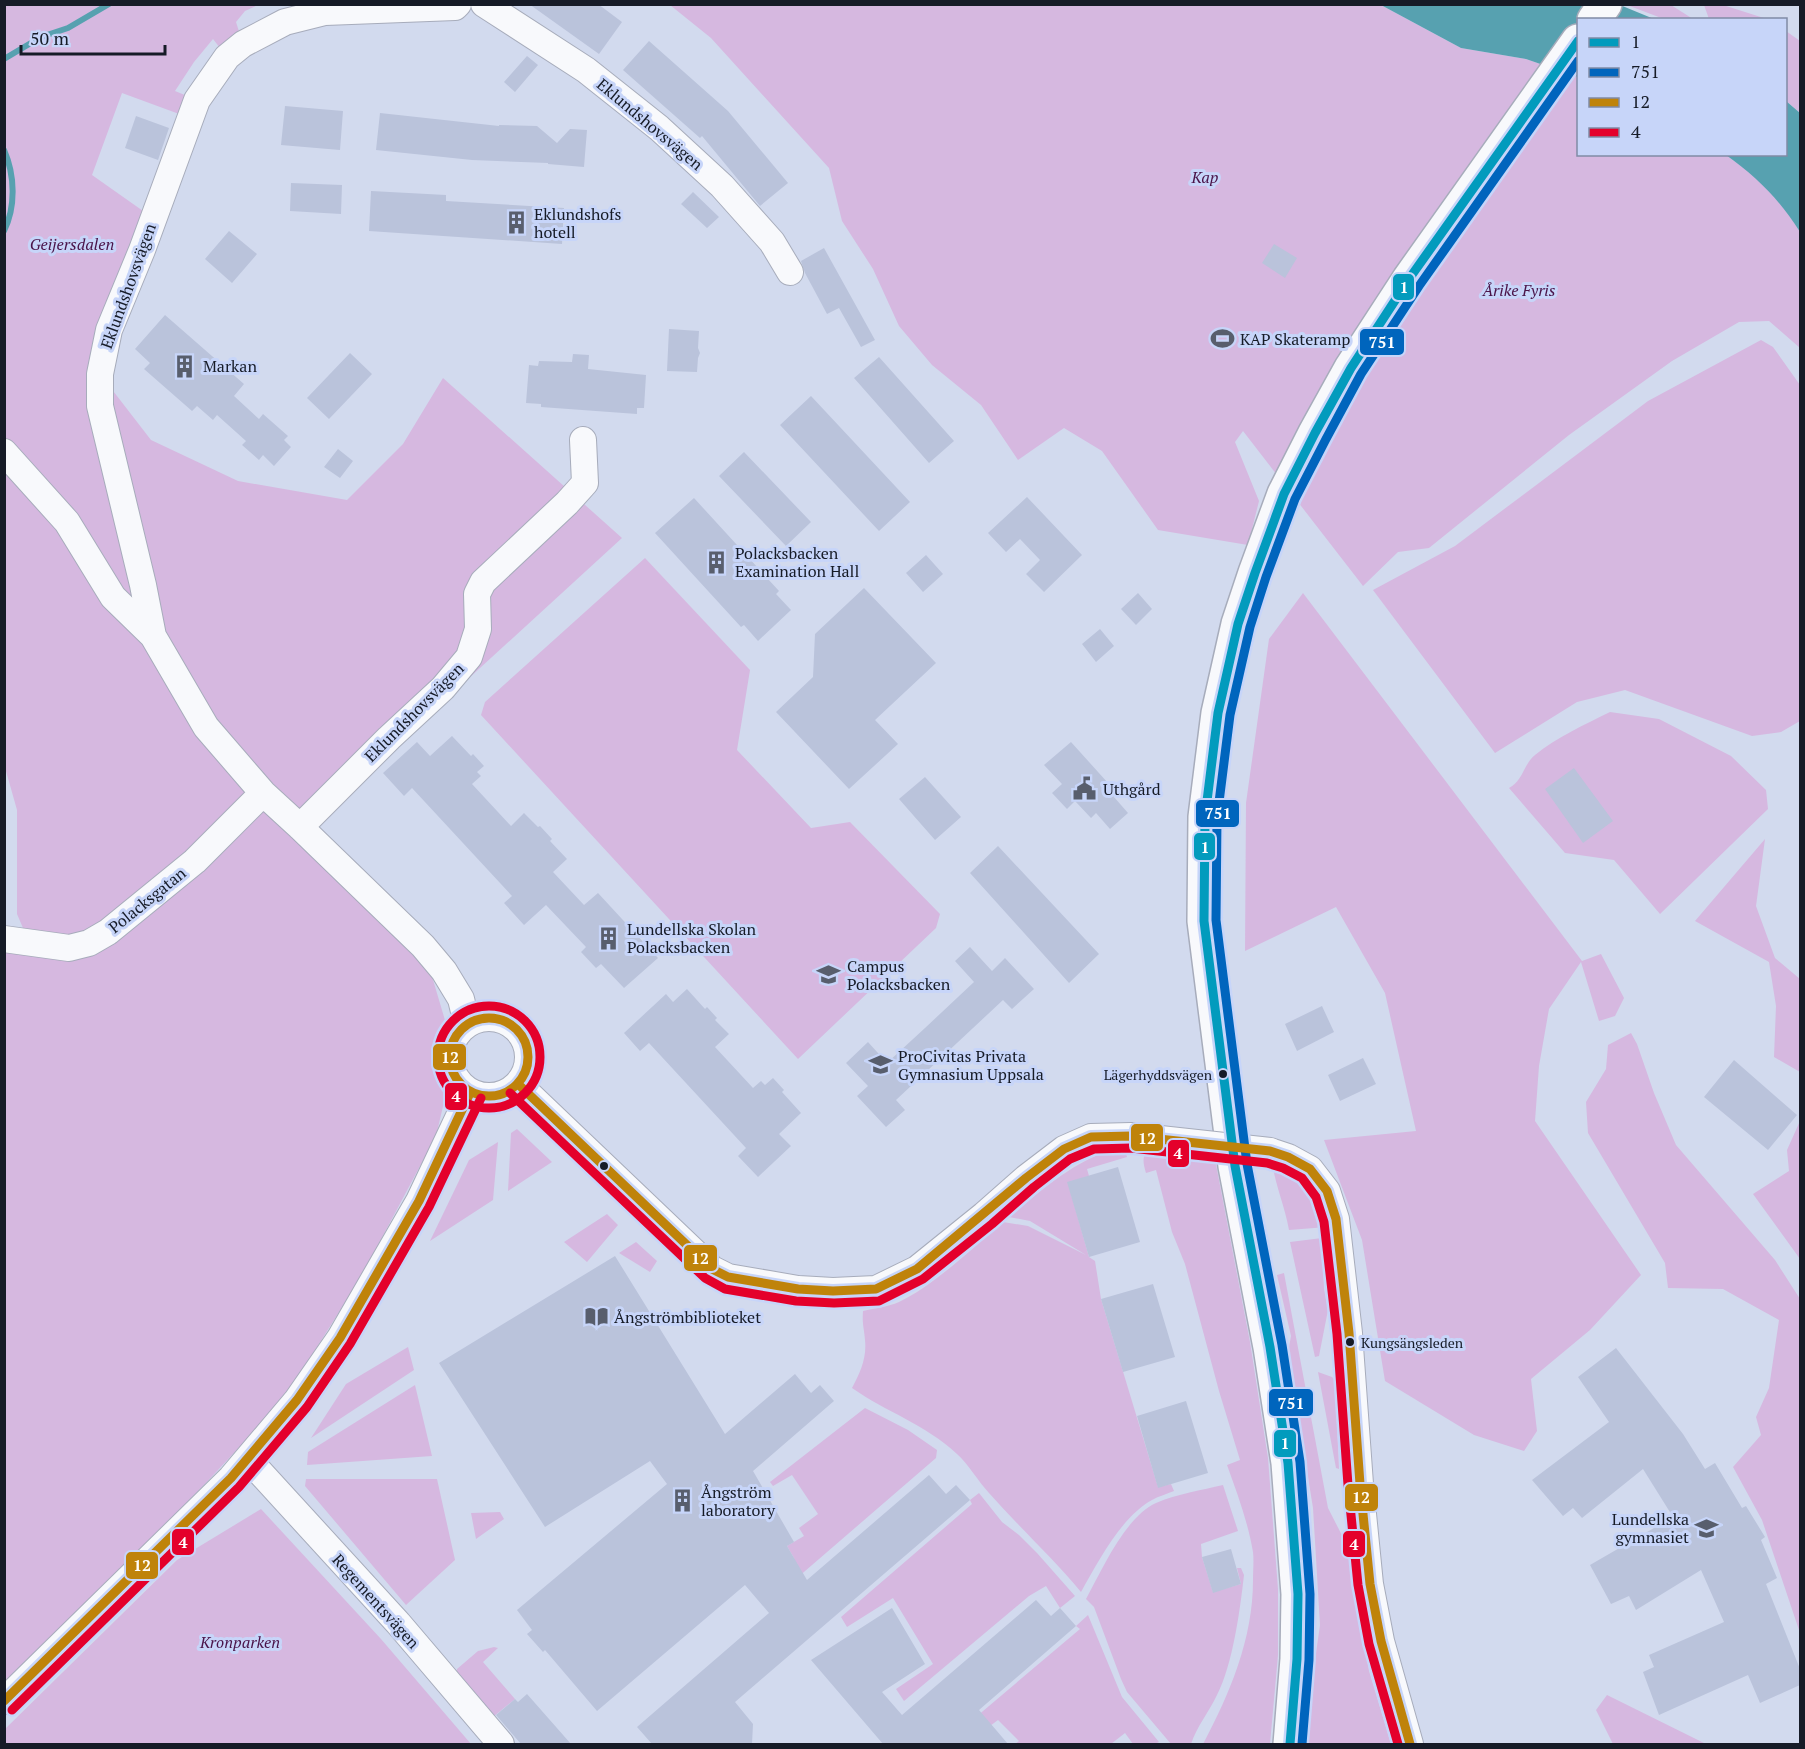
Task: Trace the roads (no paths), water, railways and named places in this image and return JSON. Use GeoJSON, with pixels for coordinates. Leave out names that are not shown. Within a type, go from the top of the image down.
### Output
{"type":"FeatureCollection","features":[{"type":"Feature","properties":{"kind":"main road"},"geometry":{"type":"LineString","coordinates":[[1595,18],[1605,4]]}},
{"type":"Feature","properties":{"kind":"main road"},"geometry":{"type":"LineString","coordinates":[[1290,1744],[1297,1659],[1298,1594],[1288,1463],[1270,1347],[1235,1166],[1204,921],[1204,817],[1218,713],[1238,624],[1284,494],[1351,368],[1409,279],[1577,42]]}},
{"type":"Feature","properties":{"kind":"street","name":"Eklundshovsvägen"},"geometry":{"type":"LineString","coordinates":[[458,4],[455,7],[325,12],[285,22],[243,44],[226,57],[197,100],[142,250],[109,330],[100,374],[100,406],[153,636],[206,727],[263,793],[423,946],[444,971],[461,999],[467,1024]]}},
{"type":"Feature","properties":{"kind":"street","name":"Eklundshovsvägen"},"geometry":{"type":"LineString","coordinates":[[484,4],[586,70],[659,128],[722,186],[772,242],[790,272]]}},
{"type":"Feature","properties":{"kind":"street","name":"Eklundshovsvägen"},"geometry":{"type":"LineString","coordinates":[[300,827],[443,688],[469,657],[478,629],[477,594],[483,582],[567,503],[585,483],[583,440]]}},
{"type":"Feature","properties":{"kind":"street"},"geometry":{"type":"LineString","coordinates":[[4,452],[67,522],[113,597],[153,636]]}},
{"type":"Feature","properties":{"kind":"street","name":"Polacksgatan"},"geometry":{"type":"LineString","coordinates":[[4,939],[69,948],[89,943],[108,932],[195,861],[263,793]]}},
{"type":"Feature","properties":{"kind":"street"},"geometry":{"type":"LineString","coordinates":[[486,1017],[500,1018],[510,1023],[527,1044],[529,1058],[526,1073],[518,1084],[508,1092],[495,1096],[470,1093],[458,1083],[451,1071],[450,1047],[456,1034],[467,1024],[486,1017]]}},
{"type":"Feature","properties":{"kind":"street"},"geometry":{"type":"LineString","coordinates":[[518,1084],[712,1269],[728,1277],[798,1289],[833,1292],[876,1289],[917,1269],[1064,1149],[1091,1137],[1131,1136],[1270,1151],[1288,1157],[1310,1169],[1327,1191],[1336,1220],[1349,1333],[1370,1584],[1381,1641],[1410,1744]]}},
{"type":"Feature","properties":{"kind":"street"},"geometry":{"type":"LineString","coordinates":[[4,1701],[231,1478],[297,1400],[340,1338],[419,1201],[470,1093]]}},
{"type":"Feature","properties":{"kind":"street","name":"Regementsvägen"},"geometry":{"type":"LineString","coordinates":[[248,1459],[398,1623],[501,1744]]}},
{"type":"Feature","properties":{"kind":"water"},"geometry":{"type":"Polygon","coordinates":[[[1381,5],[1620,5],[1652,18],[1577,18],[1577,77],[1526,59],[1461,48],[1381,5]]]}},
{"type":"Feature","properties":{"kind":"water"},"geometry":{"type":"Polygon","coordinates":[[[1787,102],[1800,113],[1800,232],[1767,189],[1727,156],[1787,156],[1787,102]]]}},
{"type":"Feature","properties":{"kind":"waterway"},"geometry":{"type":"LineString","coordinates":[[4,59],[41,37],[68,28],[109,4]]}},
{"type":"Feature","properties":{"kind":"waterway"},"geometry":{"type":"LineString","coordinates":[[4,150],[13,191],[11,212],[4,231]]}},
{"type":"Feature","properties":{"kind":"place","name":"Eklundshofs hotell"},"geometry":{"type":"Point","coordinates":[516,223]}},
{"type":"Feature","properties":{"kind":"place","name":"KAP Skateramp"},"geometry":{"type":"Point","coordinates":[1222,339]}},
{"type":"Feature","properties":{"kind":"place","name":"Markan"},"geometry":{"type":"Point","coordinates":[185,366]}},
{"type":"Feature","properties":{"kind":"place","name":"Polacksbacken Examination Hall"},"geometry":{"type":"Point","coordinates":[717,562]}},
{"type":"Feature","properties":{"kind":"place","name":"Uthgård"},"geometry":{"type":"Point","coordinates":[1085,789]}},
{"type":"Feature","properties":{"kind":"place","name":"Lundellska Skolan Polacksbacken"},"geometry":{"type":"Point","coordinates":[609,938]}},
{"type":"Feature","properties":{"kind":"place","name":"Campus Polacksbacken"},"geometry":{"type":"Point","coordinates":[829,975]}},
{"type":"Feature","properties":{"kind":"place","name":"ProCivitas Privata Gymnasium Uppsala"},"geometry":{"type":"Point","coordinates":[880,1065]}},
{"type":"Feature","properties":{"kind":"place","name":"Lägerhyddsvägen"},"geometry":{"type":"Point","coordinates":[1223,1074]}},
{"type":"Feature","properties":{"kind":"place","name":"Ångströmbiblioteket"},"geometry":{"type":"Point","coordinates":[596,1317]}},
{"type":"Feature","properties":{"kind":"place","name":"Kungsängsleden"},"geometry":{"type":"Point","coordinates":[1350,1342]}},
{"type":"Feature","properties":{"kind":"place","name":"Ångström laboratory"},"geometry":{"type":"Point","coordinates":[683,1501]}},
{"type":"Feature","properties":{"kind":"place","name":"Lundellska gymnasiet"},"geometry":{"type":"Point","coordinates":[1707,1528]}},
{"type":"Feature","properties":{"kind":"park label","name":"Kap"},"geometry":{"type":"Point","coordinates":[1205,177]}},
{"type":"Feature","properties":{"kind":"park label","name":"Geijersdalen"},"geometry":{"type":"Point","coordinates":[72,244]}},
{"type":"Feature","properties":{"kind":"park label","name":"Årike Fyris"},"geometry":{"type":"Point","coordinates":[1519,290]}},
{"type":"Feature","properties":{"kind":"park label","name":"Kronparken"},"geometry":{"type":"Point","coordinates":[240,1642]}}]}
